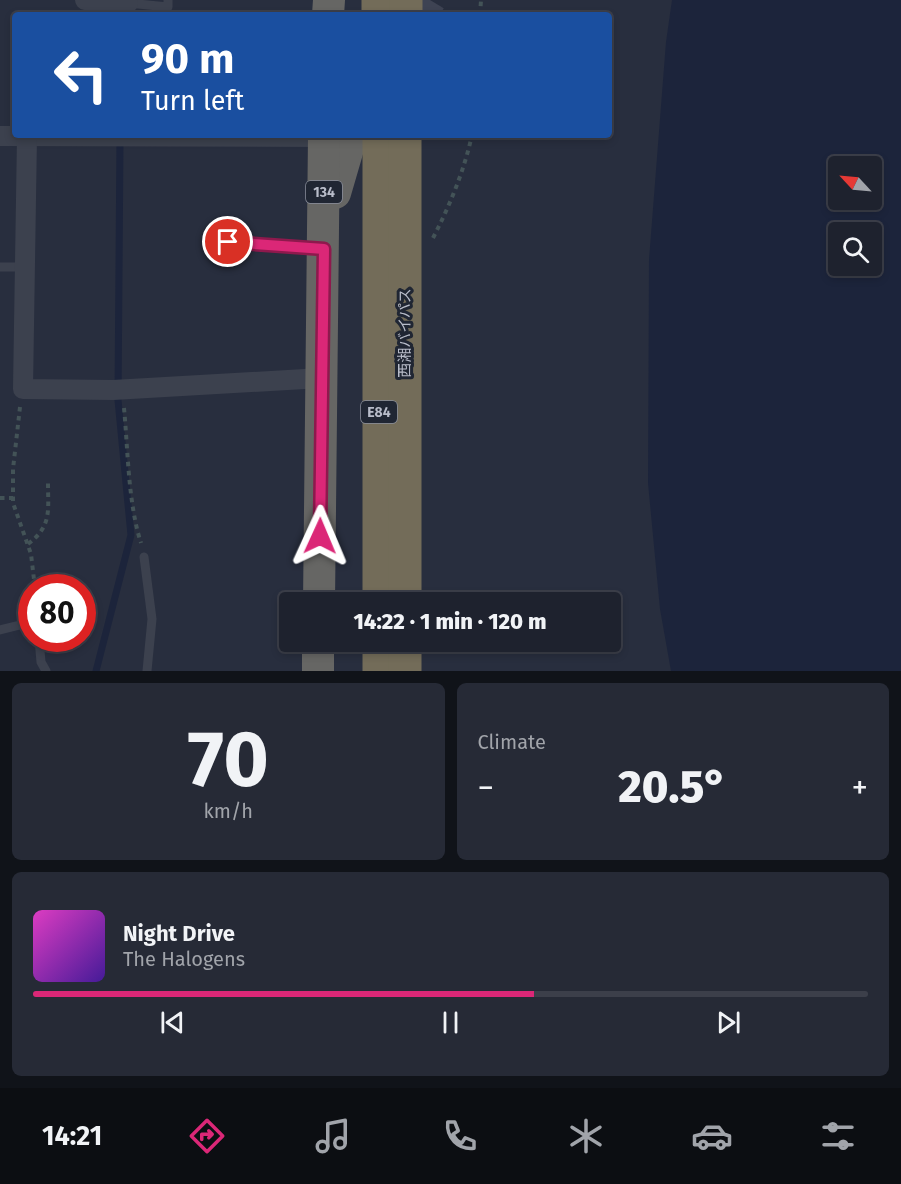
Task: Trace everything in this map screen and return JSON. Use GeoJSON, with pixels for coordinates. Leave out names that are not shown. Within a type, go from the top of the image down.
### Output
{"type":"FeatureCollection","features":[{"type":"Feature","properties":{"kind":"highway","name":"西湘バイパス"},"geometry":{"type":"LineString","coordinates":[[344,138],[392,222],[405,592]]}},
{"type":"Feature","properties":{"kind":"highway","name":"134"},"geometry":{"type":"LineString","coordinates":[[319,592],[324,249],[340,173],[344,138]]}},
{"type":"Feature","properties":{"kind":"highway","name":"西湘バイパス"},"geometry":{"type":"LineString","coordinates":[[379,592],[392,222],[405,138]]}},
{"type":"Feature","properties":{"kind":"highway"},"geometry":{"type":"LineString","coordinates":[[318,652],[318,671]]}},
{"type":"Feature","properties":{"kind":"highway"},"geometry":{"type":"LineString","coordinates":[[379,652],[379,671]]}},
{"type":"Feature","properties":{"kind":"highway"},"geometry":{"type":"LineString","coordinates":[[405,652],[405,671]]}},
{"type":"Feature","properties":{"kind":"street"},"geometry":{"type":"LineString","coordinates":[[85,0],[122,3]]}},
{"type":"Feature","properties":{"kind":"street"},"geometry":{"type":"LineString","coordinates":[[27,138],[22,389],[119,390],[322,378]]}},
{"type":"Feature","properties":{"kind":"lane"},"geometry":{"type":"LineString","coordinates":[[122,3],[168,7],[168,0]]}},
{"type":"Feature","properties":{"kind":"lane"},"geometry":{"type":"LineString","coordinates":[[228,242],[324,249]]}},
{"type":"Feature","properties":{"kind":"lane"},"geometry":{"type":"LineString","coordinates":[[0,267],[24,267]]}},
{"type":"Feature","properties":{"kind":"lane"},"geometry":{"type":"LineString","coordinates":[[144,557],[152,619],[147,671]]}},
{"type":"Feature","properties":{"kind":"lane"},"geometry":{"type":"LineString","coordinates":[[0,630],[18,626]]}},
{"type":"Feature","properties":{"kind":"lane"},"geometry":{"type":"LineString","coordinates":[[40,652],[41,662],[46,671]]}},
{"type":"Feature","properties":{"kind":"path"},"geometry":{"type":"LineString","coordinates":[[22,389],[13,470],[13,503],[31,554],[33,574]]}},
{"type":"Feature","properties":{"kind":"path"},"geometry":{"type":"LineString","coordinates":[[119,390],[133,507],[144,557]]}},
{"type":"Feature","properties":{"kind":"path"},"geometry":{"type":"LineString","coordinates":[[28,544],[45,528],[48,516],[48,483]]}},
{"type":"Feature","properties":{"kind":"path"},"geometry":{"type":"LineString","coordinates":[[0,498],[13,498]]}},
{"type":"Feature","properties":{"kind":"water"},"geometry":{"type":"Polygon","coordinates":[[[672,0],[901,0],[901,671],[671,671],[660,609],[648,483],[649,260],[666,42],[672,0]]]}},
{"type":"Feature","properties":{"kind":"waterway"},"geometry":{"type":"LineString","coordinates":[[96,671],[131,535],[118,400],[120,138]]}},
{"type":"Feature","properties":{"kind":"tunnel"},"geometry":{"type":"LineString","coordinates":[[423,12],[430,0]]}},
{"type":"Feature","properties":{"kind":"route"},"geometry":{"type":"LineString","coordinates":[[228,242],[324,249],[320,536]]}}]}
